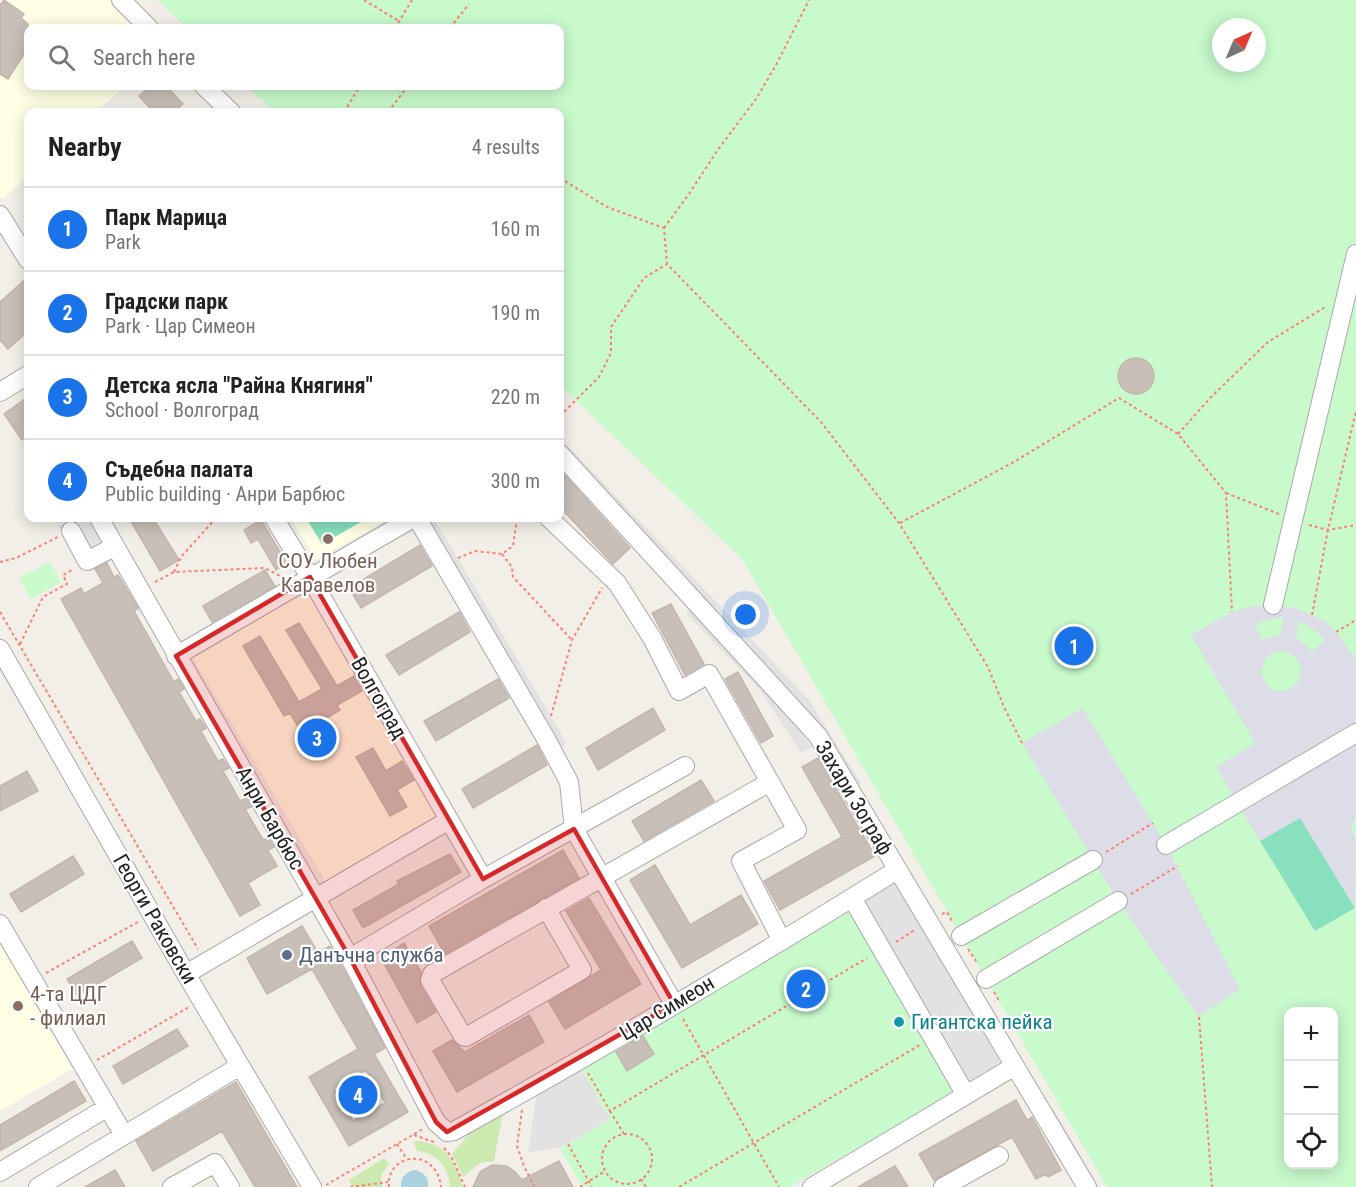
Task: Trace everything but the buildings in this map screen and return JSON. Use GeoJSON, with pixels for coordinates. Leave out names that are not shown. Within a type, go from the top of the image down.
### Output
{"type":"FeatureCollection","features":[{"type":"Feature","properties":{"kind":"street"},"geometry":{"type":"LineString","coordinates":[[121,0],[145,24]]}},
{"type":"Feature","properties":{"kind":"street"},"geometry":{"type":"LineString","coordinates":[[208,90],[227,108]]}},
{"type":"Feature","properties":{"kind":"street"},"geometry":{"type":"LineString","coordinates":[[0,215],[24,254]]}},
{"type":"Feature","properties":{"kind":"street"},"geometry":{"type":"LineString","coordinates":[[1273,605],[1356,254]]}},
{"type":"Feature","properties":{"kind":"street"},"geometry":{"type":"LineString","coordinates":[[0,392],[24,377]]}},
{"type":"Feature","properties":{"kind":"street","name":"Захари Зограф"},"geometry":{"type":"LineString","coordinates":[[564,458],[818,736],[1013,1067],[1087,1187]]}},
{"type":"Feature","properties":{"kind":"street","name":"Анри Барбюс"},"geometry":{"type":"LineString","coordinates":[[101,522],[350,958],[436,1122]]}},
{"type":"Feature","properties":{"kind":"street","name":"Волгоград"},"geometry":{"type":"LineString","coordinates":[[275,522],[303,581],[483,879]]}},
{"type":"Feature","properties":{"kind":"street"},"geometry":{"type":"LineString","coordinates":[[177,656],[406,522]]}},
{"type":"Feature","properties":{"kind":"street"},"geometry":{"type":"LineString","coordinates":[[419,522],[569,782],[574,829],[674,1004]]}},
{"type":"Feature","properties":{"kind":"street"},"geometry":{"type":"LineString","coordinates":[[553,522],[617,583],[652,638],[680,691],[709,674],[797,830],[741,861],[782,941]]}},
{"type":"Feature","properties":{"kind":"street"},"geometry":{"type":"LineString","coordinates":[[71,531],[87,561],[114,547]]}},
{"type":"Feature","properties":{"kind":"street","name":"Георги Раковски"},"geometry":{"type":"LineString","coordinates":[[0,649],[201,1000],[312,1187]]}},
{"type":"Feature","properties":{"kind":"street"},"geometry":{"type":"LineString","coordinates":[[1166,845],[1356,733]]}},
{"type":"Feature","properties":{"kind":"street"},"geometry":{"type":"LineString","coordinates":[[350,958],[483,879],[685,766]]}},
{"type":"Feature","properties":{"kind":"street"},"geometry":{"type":"LineString","coordinates":[[546,908],[582,970],[466,1037],[463,1036],[430,976],[546,908],[600,877],[770,782]]}},
{"type":"Feature","properties":{"kind":"street"},"geometry":{"type":"LineString","coordinates":[[186,974],[449,820]]}},
{"type":"Feature","properties":{"kind":"street"},"geometry":{"type":"LineString","coordinates":[[961,936],[1093,860]]}},
{"type":"Feature","properties":{"kind":"street","name":"Цар Симеон"},"geometry":{"type":"LineString","coordinates":[[436,1122],[447,1132],[454,1131],[581,1060],[897,870]]}},
{"type":"Feature","properties":{"kind":"street"},"geometry":{"type":"LineString","coordinates":[[852,898],[966,1095]]}},
{"type":"Feature","properties":{"kind":"street"},"geometry":{"type":"LineString","coordinates":[[986,979],[1118,901]]}},
{"type":"Feature","properties":{"kind":"street"},"geometry":{"type":"LineString","coordinates":[[0,924],[124,1135]]}},
{"type":"Feature","properties":{"kind":"street"},"geometry":{"type":"LineString","coordinates":[[38,1187],[240,1066]]}},
{"type":"Feature","properties":{"kind":"street"},"geometry":{"type":"LineString","coordinates":[[812,1187],[1013,1067]]}},
{"type":"Feature","properties":{"kind":"street"},"geometry":{"type":"LineString","coordinates":[[0,1172],[108,1107]]}},
{"type":"Feature","properties":{"kind":"street"},"geometry":{"type":"LineString","coordinates":[[943,1187],[999,1156]]}},
{"type":"Feature","properties":{"kind":"street"},"geometry":{"type":"LineString","coordinates":[[172,1187],[215,1163],[230,1187]]}},
{"type":"Feature","properties":{"kind":"path"},"geometry":{"type":"LineString","coordinates":[[364,0],[399,21]]}},
{"type":"Feature","properties":{"kind":"path"},"geometry":{"type":"LineString","coordinates":[[397,24],[412,0]]}},
{"type":"Feature","properties":{"kind":"path"},"geometry":{"type":"LineString","coordinates":[[809,0],[756,99],[664,228],[667,264],[821,422],[899,523],[988,667],[1022,743]]}},
{"type":"Feature","properties":{"kind":"path"},"geometry":{"type":"LineString","coordinates":[[453,24],[469,4]]}},
{"type":"Feature","properties":{"kind":"path"},"geometry":{"type":"LineString","coordinates":[[346,108],[358,90]]}},
{"type":"Feature","properties":{"kind":"path"},"geometry":{"type":"LineString","coordinates":[[391,108],[405,90]]}},
{"type":"Feature","properties":{"kind":"path"},"geometry":{"type":"LineString","coordinates":[[564,180],[607,207],[664,228]]}},
{"type":"Feature","properties":{"kind":"path"},"geometry":{"type":"LineString","coordinates":[[564,412],[599,377],[611,353],[611,327],[644,278],[667,264]]}},
{"type":"Feature","properties":{"kind":"path"},"geometry":{"type":"LineString","coordinates":[[1178,434],[1212,396],[1268,342],[1346,296]]}},
{"type":"Feature","properties":{"kind":"path"},"geometry":{"type":"LineString","coordinates":[[899,523],[1014,462],[1119,398],[1178,434],[1226,493],[1292,520],[1328,530],[1356,525]]}},
{"type":"Feature","properties":{"kind":"path"},"geometry":{"type":"LineString","coordinates":[[1312,615],[1328,530],[1356,411]]}},
{"type":"Feature","properties":{"kind":"path"},"geometry":{"type":"LineString","coordinates":[[1226,493],[1232,612]]}},
{"type":"Feature","properties":{"kind":"path"},"geometry":{"type":"LineString","coordinates":[[174,573],[181,557],[212,522]]}},
{"type":"Feature","properties":{"kind":"path"},"geometry":{"type":"LineString","coordinates":[[444,564],[474,551],[502,554],[513,546],[516,522]]}},
{"type":"Feature","properties":{"kind":"path"},"geometry":{"type":"LineString","coordinates":[[0,561],[16,558],[71,531]]}},
{"type":"Feature","properties":{"kind":"path"},"geometry":{"type":"LineString","coordinates":[[502,554],[512,567],[513,577],[572,640]]}},
{"type":"Feature","properties":{"kind":"path"},"geometry":{"type":"LineString","coordinates":[[139,590],[174,573],[265,568],[303,581]]}},
{"type":"Feature","properties":{"kind":"path"},"geometry":{"type":"LineString","coordinates":[[19,645],[43,597],[67,584],[63,575]]}},
{"type":"Feature","properties":{"kind":"path"},"geometry":{"type":"LineString","coordinates":[[545,737],[572,640],[609,575]]}},
{"type":"Feature","properties":{"kind":"path"},"geometry":{"type":"LineString","coordinates":[[0,612],[206,962]]}},
{"type":"Feature","properties":{"kind":"path"},"geometry":{"type":"LineString","coordinates":[[1336,632],[1356,620]]}},
{"type":"Feature","properties":{"kind":"path"},"geometry":{"type":"LineString","coordinates":[[1093,860],[1153,823]]}},
{"type":"Feature","properties":{"kind":"path"},"geometry":{"type":"LineString","coordinates":[[1118,901],[1178,867]]}},
{"type":"Feature","properties":{"kind":"path"},"geometry":{"type":"LineString","coordinates":[[33,980],[152,914]]}},
{"type":"Feature","properties":{"kind":"path"},"geometry":{"type":"LineString","coordinates":[[610,1111],[882,950]]}},
{"type":"Feature","properties":{"kind":"path"},"geometry":{"type":"LineString","coordinates":[[84,1067],[201,1000]]}},
{"type":"Feature","properties":{"kind":"path"},"geometry":{"type":"LineString","coordinates":[[674,1004],[780,1187]]}},
{"type":"Feature","properties":{"kind":"path"},"geometry":{"type":"LineString","coordinates":[[1199,1017],[1212,1187]]}},
{"type":"Feature","properties":{"kind":"path"},"geometry":{"type":"LineString","coordinates":[[679,1187],[933,1038]]}},
{"type":"Feature","properties":{"kind":"path"},"geometry":{"type":"LineString","coordinates":[[581,1060],[624,1134]]}},
{"type":"Feature","properties":{"kind":"path"},"geometry":{"type":"LineString","coordinates":[[524,1092],[518,1146],[524,1166],[534,1186]]}},
{"type":"Feature","properties":{"kind":"path"},"geometry":{"type":"LineString","coordinates":[[322,1187],[436,1122]]}},
{"type":"Feature","properties":{"kind":"path"},"geometry":{"type":"LineString","coordinates":[[624,1134],[642,1139],[651,1155],[648,1173],[632,1184],[612,1179],[605,1171],[602,1162],[607,1144],[614,1137],[624,1134]]}},
{"type":"Feature","properties":{"kind":"path"},"geometry":{"type":"LineString","coordinates":[[412,1135],[440,1144],[451,1156],[465,1187]]}},
{"type":"Feature","properties":{"kind":"path"},"geometry":{"type":"LineString","coordinates":[[397,1144],[407,1159]]}},
{"type":"Feature","properties":{"kind":"path"},"geometry":{"type":"LineString","coordinates":[[568,1144],[592,1187]]}},
{"type":"Feature","properties":{"kind":"path"},"geometry":{"type":"LineString","coordinates":[[389,1187],[391,1172],[398,1164],[407,1159],[417,1158],[427,1161],[435,1168],[440,1177],[441,1187]]}},
{"type":"Feature","properties":{"kind":"path"},"geometry":{"type":"LineString","coordinates":[[580,1187],[605,1171]]}},
{"type":"Feature","properties":{"kind":"path"},"geometry":{"type":"LineString","coordinates":[[641,1179],[646,1187]]}},
{"type":"Feature","properties":{"kind":"path"},"geometry":{"type":"LineString","coordinates":[[350,1187],[388,1182]]}},
{"type":"Feature","properties":{"kind":"highlighted area"},"geometry":{"type":"Polygon","coordinates":[[[310,577],[483,879],[574,829],[674,1004],[447,1132],[436,1122],[350,958],[176,656],[310,577]]]}},
{"type":"Feature","properties":{"kind":"shaded area"},"geometry":{"type":"Polygon","coordinates":[[[0,0],[109,0],[135,24],[24,24],[24,90],[121,90],[100,108],[24,108],[24,180],[3,199],[0,197],[0,0]]]}},
{"type":"Feature","properties":{"kind":"shaded area"},"geometry":{"type":"Polygon","coordinates":[[[564,441],[809,700],[861,783],[855,787],[564,454],[564,441]]]}},
{"type":"Feature","properties":{"kind":"shaded area"},"geometry":{"type":"Polygon","coordinates":[[[63,522],[93,522],[112,553],[84,569],[58,525],[63,522]]]}},
{"type":"Feature","properties":{"kind":"shaded area","name":"СОУ Любен Каравелов"},"geometry":{"type":"Polygon","coordinates":[[[293,522],[383,522],[316,560],[293,522]]]}},
{"type":"Feature","properties":{"kind":"shaded area"},"geometry":{"type":"Polygon","coordinates":[[[425,522],[436,522],[566,742],[559,752],[425,522]]]}},
{"type":"Feature","properties":{"kind":"shaded area"},"geometry":{"type":"Polygon","coordinates":[[[308,589],[441,817],[327,884],[193,658],[308,589]]]}},
{"type":"Feature","properties":{"kind":"shaded area"},"geometry":{"type":"Polygon","coordinates":[[[1273,605],[1295,608],[1325,621],[1356,659],[1356,815],[1351,829],[1356,840],[1355,908],[1300,818],[1260,841],[1216,767],[1255,743],[1191,635],[1232,612],[1254,606],[1273,605]],[[1283,618],[1255,625],[1262,640],[1281,634],[1283,618]],[[1299,621],[1296,637],[1312,651],[1325,640],[1299,621]],[[1287,652],[1272,653],[1266,658],[1261,672],[1267,686],[1282,691],[1296,685],[1301,670],[1294,656],[1287,652]]]}},
{"type":"Feature","properties":{"kind":"shaded area"},"geometry":{"type":"Polygon","coordinates":[[[693,606],[766,684],[812,747],[801,753],[759,689],[686,613],[693,606]]]}},
{"type":"Feature","properties":{"kind":"shaded area"},"geometry":{"type":"Polygon","coordinates":[[[1083,708],[1166,845],[1240,989],[1199,1017],[1118,901],[1022,743],[1083,708]]]}},
{"type":"Feature","properties":{"kind":"shaded area"},"geometry":{"type":"Polygon","coordinates":[[[896,882],[1002,1064],[955,1091],[850,909],[896,882]]]}},
{"type":"Feature","properties":{"kind":"shaded area","name":"4-та ЦДГ - филиал"},"geometry":{"type":"Polygon","coordinates":[[[0,943],[72,1069],[0,1111],[0,943]]]}},
{"type":"Feature","properties":{"kind":"shaded area"},"geometry":{"type":"Polygon","coordinates":[[[581,1068],[610,1119],[560,1148],[528,1152],[537,1094],[581,1068]]]}},
{"type":"Feature","properties":{"kind":"shaded area"},"geometry":{"type":"Polygon","coordinates":[[[1052,1107],[1099,1187],[1091,1187],[1046,1110],[1052,1107]]]}},
{"type":"Feature","properties":{"kind":"green space"},"geometry":{"type":"Polygon","coordinates":[[[157,0],[1356,0],[1356,1187],[1107,1187],[742,559],[564,389],[564,108],[271,108],[250,90],[564,90],[564,24],[183,24],[157,0]]]}},
{"type":"Feature","properties":{"kind":"green space"},"geometry":{"type":"Polygon","coordinates":[[[308,522],[361,522],[322,544],[308,522]]]}},
{"type":"Feature","properties":{"kind":"green space"},"geometry":{"type":"Polygon","coordinates":[[[50,562],[61,582],[31,599],[19,578],[50,562]]]}},
{"type":"Feature","properties":{"kind":"green space"},"geometry":{"type":"Polygon","coordinates":[[[1300,817],[1355,908],[1315,931],[1260,841],[1300,817]]]}},
{"type":"Feature","properties":{"kind":"green space"},"geometry":{"type":"Polygon","coordinates":[[[850,909],[955,1091],[790,1187],[583,1187],[560,1149],[610,1119],[581,1068],[850,909]]]}},
{"type":"Feature","properties":{"kind":"green space"},"geometry":{"type":"Polygon","coordinates":[[[503,1112],[494,1161],[480,1163],[463,1177],[452,1154],[474,1128],[503,1112]]]}},
{"type":"Feature","properties":{"kind":"green space"},"geometry":{"type":"Polygon","coordinates":[[[413,1141],[433,1145],[447,1153],[463,1187],[450,1187],[447,1173],[441,1162],[424,1152],[417,1151],[413,1141]]]}},
{"type":"Feature","properties":{"kind":"green space"},"geometry":{"type":"Polygon","coordinates":[[[384,1158],[389,1164],[381,1175],[382,1187],[353,1187],[349,1180],[384,1158]]]}},
{"type":"Feature","properties":{"kind":"water"},"geometry":{"type":"Polygon","coordinates":[[[414,1170],[425,1175],[428,1187],[401,1187],[404,1176],[414,1170]]]}},
{"type":"Feature","properties":{"kind":"place","name":"СОУ Любен Каравелов"},"geometry":{"type":"Point","coordinates":[328,539]}},
{"type":"Feature","properties":{"kind":"place","name":"Парк Марица"},"geometry":{"type":"Point","coordinates":[1074,646]}},
{"type":"Feature","properties":{"kind":"place","name":"Детска ясла \"Райна Княгиня\""},"geometry":{"type":"Point","coordinates":[317,738]}},
{"type":"Feature","properties":{"kind":"place","name":"Данъчна служба"},"geometry":{"type":"Point","coordinates":[287,955]}},
{"type":"Feature","properties":{"kind":"place","name":"Градски парк"},"geometry":{"type":"Point","coordinates":[806,989]}},
{"type":"Feature","properties":{"kind":"place","name":"4-та ЦДГ - филиал"},"geometry":{"type":"Point","coordinates":[18,1006]}},
{"type":"Feature","properties":{"kind":"place","name":"Гигантска пейка"},"geometry":{"type":"Point","coordinates":[899,1022]}},
{"type":"Feature","properties":{"kind":"place","name":"Съдебна палата"},"geometry":{"type":"Point","coordinates":[358,1095]}}]}
